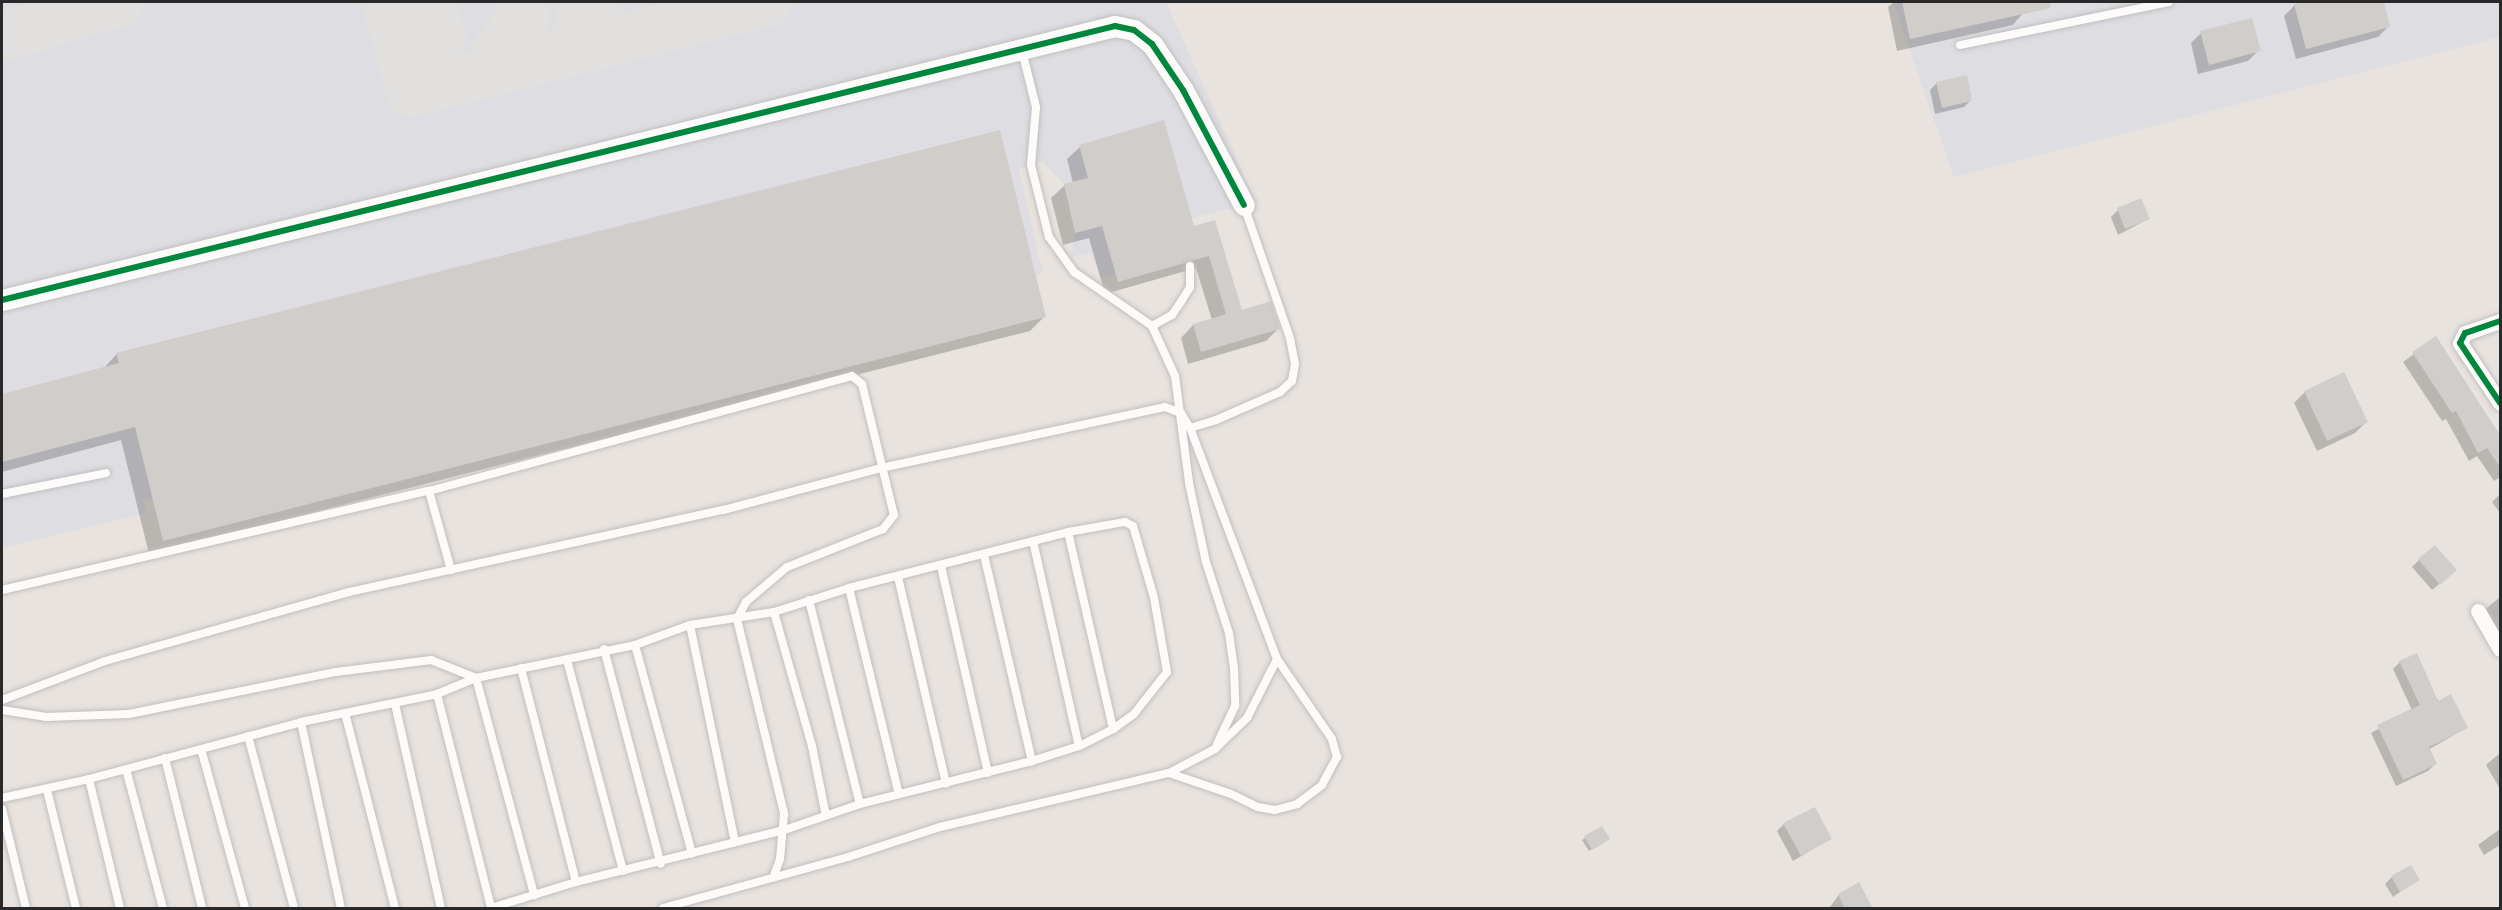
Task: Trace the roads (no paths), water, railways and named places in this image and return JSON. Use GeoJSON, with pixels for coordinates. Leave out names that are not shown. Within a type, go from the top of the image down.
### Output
{"type":"FeatureCollection","features":[{"type":"Feature","properties":{"kind":"street"},"geometry":{"type":"LineString","coordinates":[[2,300],[1114,26],[1134,30],[1152,44],[1184,90],[1244,205]]}},
{"type":"Feature","properties":{"kind":"street"},"geometry":{"type":"LineString","coordinates":[[2500,321],[2465,333],[2460,343],[2500,403]]}},
{"type":"Feature","properties":{"kind":"street"},"geometry":{"type":"LineString","coordinates":[[2478,611],[2500,649]]}},
{"type":"Feature","properties":{"kind":"lane"},"geometry":{"type":"LineString","coordinates":[[1960,45],[2120,5],[2169,2]]}},
{"type":"Feature","properties":{"kind":"lane"},"geometry":{"type":"LineString","coordinates":[[1022,50],[1036,107],[1031,165],[1049,237],[1074,272],[1152,326],[1175,376],[1189,483],[1206,562],[1229,633],[1234,668],[1235,706],[1215,749]]}},
{"type":"Feature","properties":{"kind":"lane"},"geometry":{"type":"LineString","coordinates":[[1190,428],[1280,392],[1292,381],[1295,364],[1290,338],[1244,205]]}},
{"type":"Feature","properties":{"kind":"lane"},"geometry":{"type":"LineString","coordinates":[[1152,326],[1172,315],[1182,300],[1190,286],[1190,266]]}},
{"type":"Feature","properties":{"kind":"lane"},"geometry":{"type":"LineString","coordinates":[[2,590],[429,491],[852,376],[862,384],[881,468],[892,495],[894,515],[883,530],[787,567],[746,602],[737,619],[784,814],[784,830],[773,878]]}},
{"type":"Feature","properties":{"kind":"lane"},"geometry":{"type":"LineString","coordinates":[[2,700],[105,661],[348,592],[723,510],[881,468],[1166,407],[1181,413],[1190,428],[1277,658],[1332,740],[1337,757],[1322,785],[1297,804],[1275,810],[1258,807],[1231,794],[1169,773]]}},
{"type":"Feature","properties":{"kind":"lane"},"geometry":{"type":"LineString","coordinates":[[2,494],[106,473]]}},
{"type":"Feature","properties":{"kind":"lane"},"geometry":{"type":"LineString","coordinates":[[429,491],[451,570]]}},
{"type":"Feature","properties":{"kind":"lane"},"geometry":{"type":"LineString","coordinates":[[2,798],[47,790],[301,722],[437,694],[476,678],[567,660],[604,649],[635,645],[690,625],[774,612],[849,588],[1068,532],[1125,522],[1133,526],[1154,598],[1167,672],[1134,714],[1113,729],[1079,746],[988,773],[860,804],[784,830],[692,853],[661,864],[576,882],[491,909],[437,694]]}},
{"type":"Feature","properties":{"kind":"lane"},"geometry":{"type":"LineString","coordinates":[[1068,532],[1113,729]]}},
{"type":"Feature","properties":{"kind":"lane"},"geometry":{"type":"LineString","coordinates":[[1034,541],[1079,746]]}},
{"type":"Feature","properties":{"kind":"lane"},"geometry":{"type":"LineString","coordinates":[[984,555],[1032,761]]}},
{"type":"Feature","properties":{"kind":"lane"},"geometry":{"type":"LineString","coordinates":[[941,566],[988,773]]}},
{"type":"Feature","properties":{"kind":"lane"},"geometry":{"type":"LineString","coordinates":[[898,577],[946,783]]}},
{"type":"Feature","properties":{"kind":"lane"},"geometry":{"type":"LineString","coordinates":[[849,588],[899,794]]}},
{"type":"Feature","properties":{"kind":"lane"},"geometry":{"type":"LineString","coordinates":[[809,600],[860,804]]}},
{"type":"Feature","properties":{"kind":"lane"},"geometry":{"type":"LineString","coordinates":[[774,612],[809,735],[826,816]]}},
{"type":"Feature","properties":{"kind":"lane"},"geometry":{"type":"LineString","coordinates":[[690,625],[735,842]]}},
{"type":"Feature","properties":{"kind":"lane"},"geometry":{"type":"LineString","coordinates":[[635,645],[692,853]]}},
{"type":"Feature","properties":{"kind":"lane"},"geometry":{"type":"LineString","coordinates":[[604,649],[661,864]]}},
{"type":"Feature","properties":{"kind":"lane"},"geometry":{"type":"LineString","coordinates":[[663,909],[940,827],[1169,773],[1215,749],[1247,718],[1277,658]]}},
{"type":"Feature","properties":{"kind":"lane"},"geometry":{"type":"LineString","coordinates":[[2,710],[46,717],[129,714],[336,672],[431,660],[476,678]]}},
{"type":"Feature","properties":{"kind":"lane"},"geometry":{"type":"LineString","coordinates":[[567,660],[623,871]]}},
{"type":"Feature","properties":{"kind":"lane"},"geometry":{"type":"LineString","coordinates":[[521,668],[576,882]]}},
{"type":"Feature","properties":{"kind":"lane"},"geometry":{"type":"LineString","coordinates":[[476,678],[534,895]]}},
{"type":"Feature","properties":{"kind":"lane"},"geometry":{"type":"LineString","coordinates":[[395,704],[441,909]]}},
{"type":"Feature","properties":{"kind":"lane"},"geometry":{"type":"LineString","coordinates":[[345,713],[395,909]]}},
{"type":"Feature","properties":{"kind":"lane"},"geometry":{"type":"LineString","coordinates":[[301,722],[341,909]]}},
{"type":"Feature","properties":{"kind":"lane"},"geometry":{"type":"LineString","coordinates":[[248,736],[294,909]]}},
{"type":"Feature","properties":{"kind":"lane"},"geometry":{"type":"LineString","coordinates":[[201,749],[245,909]]}},
{"type":"Feature","properties":{"kind":"lane"},"geometry":{"type":"LineString","coordinates":[[165,758],[202,909]]}},
{"type":"Feature","properties":{"kind":"lane"},"geometry":{"type":"LineString","coordinates":[[126,769],[163,909]]}},
{"type":"Feature","properties":{"kind":"lane"},"geometry":{"type":"LineString","coordinates":[[89,779],[120,909]]}},
{"type":"Feature","properties":{"kind":"lane"},"geometry":{"type":"LineString","coordinates":[[47,790],[76,909]]}},
{"type":"Feature","properties":{"kind":"lane"},"geometry":{"type":"LineString","coordinates":[[2,809],[26,909]]}}]}
